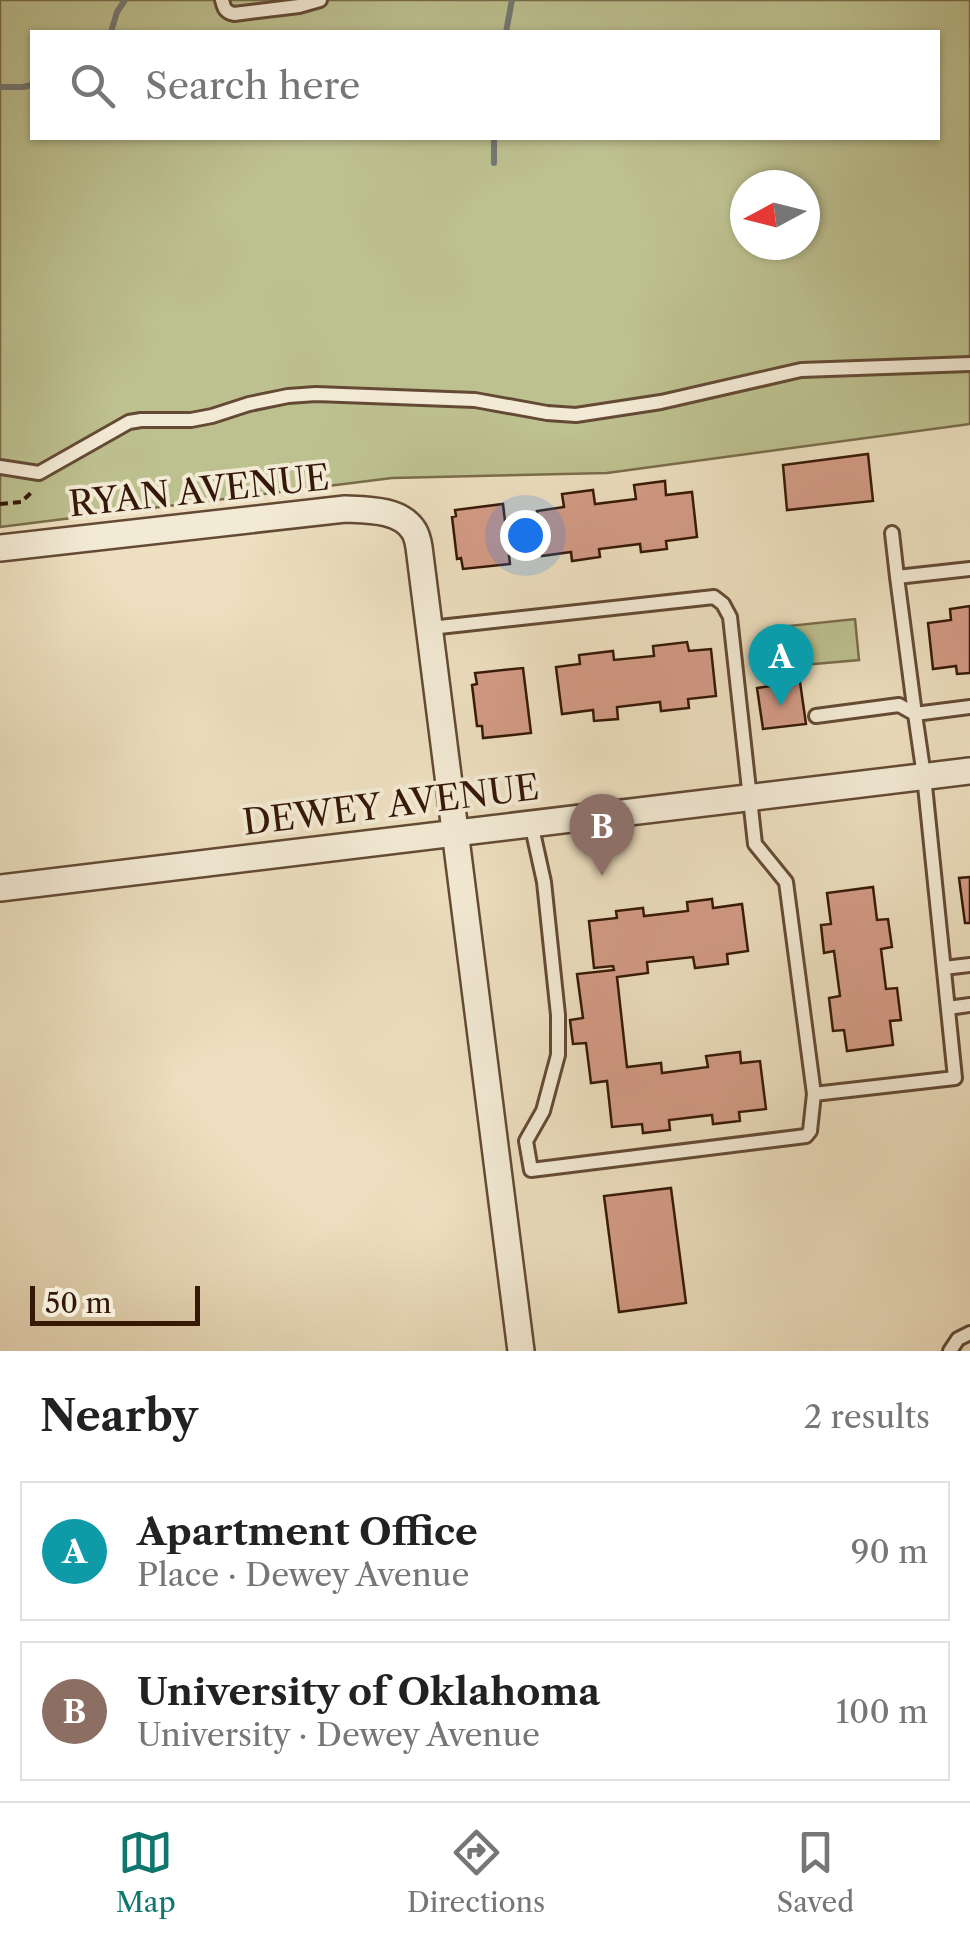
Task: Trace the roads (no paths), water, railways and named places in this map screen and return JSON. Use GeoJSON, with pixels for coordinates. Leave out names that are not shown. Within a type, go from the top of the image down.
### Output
{"type":"FeatureCollection","features":[{"type":"Feature","properties":{"kind":"street","name":"RYAN AVENUE"},"geometry":{"type":"LineString","coordinates":[[0,548],[345,509],[390,514],[414,530],[430,628]]}},
{"type":"Feature","properties":{"kind":"street"},"geometry":{"type":"LineString","coordinates":[[430,628],[521,1351]]}},
{"type":"Feature","properties":{"kind":"street","name":"DEWEY AVENUE"},"geometry":{"type":"LineString","coordinates":[[0,888],[970,771]]}},
{"type":"Feature","properties":{"kind":"lane"},"geometry":{"type":"LineString","coordinates":[[222,0],[224,8],[234,14],[320,0]]}},
{"type":"Feature","properties":{"kind":"lane"},"geometry":{"type":"LineString","coordinates":[[0,467],[39,474],[128,422],[191,420],[288,396],[455,398],[576,415],[661,402],[801,370],[970,364]]}},
{"type":"Feature","properties":{"kind":"lane"},"geometry":{"type":"LineString","coordinates":[[814,1094],[955,1078],[924,776],[892,532]]}},
{"type":"Feature","properties":{"kind":"lane"},"geometry":{"type":"LineString","coordinates":[[897,578],[970,569]]}},
{"type":"Feature","properties":{"kind":"lane"},"geometry":{"type":"LineString","coordinates":[[430,628],[714,598],[724,604],[730,617],[755,844],[786,882],[814,1094],[806,1136],[531,1170],[526,1141],[543,1112],[558,1055],[558,1016],[544,882],[531,823]]}},
{"type":"Feature","properties":{"kind":"lane"},"geometry":{"type":"LineString","coordinates":[[816,716],[899,705],[915,714],[970,707]]}},
{"type":"Feature","properties":{"kind":"lane"},"geometry":{"type":"LineString","coordinates":[[944,968],[970,965]]}},
{"type":"Feature","properties":{"kind":"lane"},"geometry":{"type":"LineString","coordinates":[[948,1008],[970,1005]]}},
{"type":"Feature","properties":{"kind":"lane"},"geometry":{"type":"LineString","coordinates":[[497,1162],[528,1158]]}},
{"type":"Feature","properties":{"kind":"lane"},"geometry":{"type":"LineString","coordinates":[[950,1351],[958,1338],[970,1333]]}},
{"type":"Feature","properties":{"kind":"waterway"},"geometry":{"type":"LineString","coordinates":[[112,30],[125,0]]}},
{"type":"Feature","properties":{"kind":"waterway"},"geometry":{"type":"LineString","coordinates":[[506,30],[512,0]]}},
{"type":"Feature","properties":{"kind":"waterway"},"geometry":{"type":"LineString","coordinates":[[0,87],[30,85]]}},
{"type":"Feature","properties":{"kind":"waterway"},"geometry":{"type":"LineString","coordinates":[[494,140],[494,163]]}},
{"type":"Feature","properties":{"kind":"place","name":"Apartment Office"},"geometry":{"type":"Point","coordinates":[781,706]}},
{"type":"Feature","properties":{"kind":"place","name":"University of Oklahoma"},"geometry":{"type":"Point","coordinates":[602,876]}}]}
